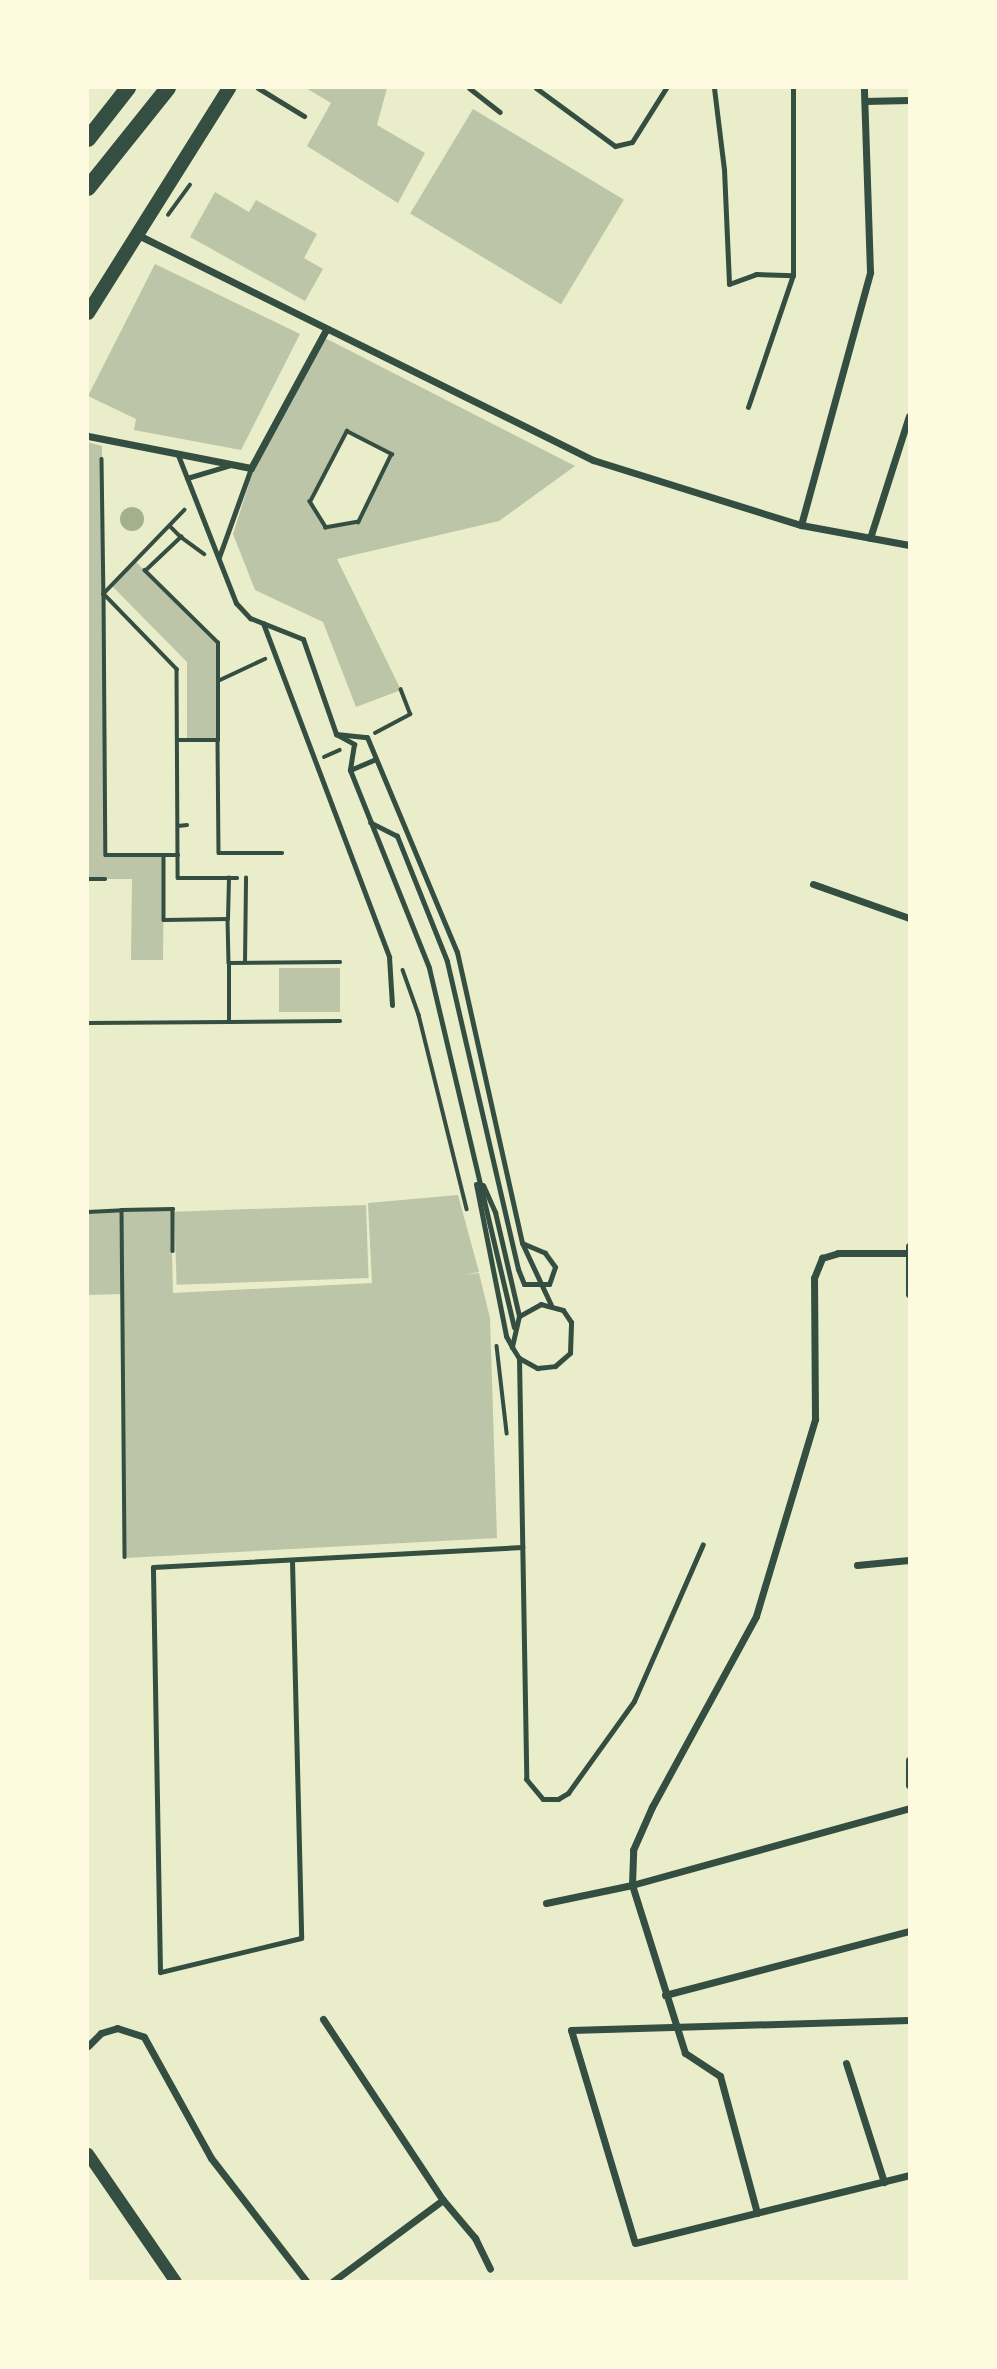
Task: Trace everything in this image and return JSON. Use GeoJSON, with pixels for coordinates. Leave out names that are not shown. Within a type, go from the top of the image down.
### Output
{"type":"FeatureCollection","features":[{"type":"Feature","properties":{"kind":"main road"},"geometry":{"type":"LineString","coordinates":[[88,139],[128,88]]}},
{"type":"Feature","properties":{"kind":"main road"},"geometry":{"type":"LineString","coordinates":[[88,188],[168,88]]}},
{"type":"Feature","properties":{"kind":"main road"},"geometry":{"type":"LineString","coordinates":[[88,313],[229,88]]}},
{"type":"Feature","properties":{"kind":"street"},"geometry":{"type":"LineString","coordinates":[[801,524],[870,272],[864,88]]}},
{"type":"Feature","properties":{"kind":"street"},"geometry":{"type":"LineString","coordinates":[[865,101],[909,100]]}},
{"type":"Feature","properties":{"kind":"street"},"geometry":{"type":"LineString","coordinates":[[136,234],[593,460],[801,524],[909,545]]}},
{"type":"Feature","properties":{"kind":"street"},"geometry":{"type":"LineString","coordinates":[[88,436],[251,468],[326,330]]}},
{"type":"Feature","properties":{"kind":"street"},"geometry":{"type":"LineString","coordinates":[[870,538],[909,416]]}},
{"type":"Feature","properties":{"kind":"street"},"geometry":{"type":"LineString","coordinates":[[813,884],[909,918]]}},
{"type":"Feature","properties":{"kind":"street"},"geometry":{"type":"LineString","coordinates":[[757,2213],[720,2076],[685,2053],[632,1885],[633,1850],[652,1807],[760,1602],[815,1419],[814,1278],[822,1258],[838,1253],[908,1250],[909,1294]]}},
{"type":"Feature","properties":{"kind":"street"},"geometry":{"type":"LineString","coordinates":[[857,1564],[909,1560]]}},
{"type":"Feature","properties":{"kind":"street"},"geometry":{"type":"LineString","coordinates":[[908,1762],[909,1785]]}},
{"type":"Feature","properties":{"kind":"street"},"geometry":{"type":"LineString","coordinates":[[546,1903],[632,1885],[909,1808]]}},
{"type":"Feature","properties":{"kind":"street"},"geometry":{"type":"LineString","coordinates":[[666,1995],[909,1931]]}},
{"type":"Feature","properties":{"kind":"street"},"geometry":{"type":"LineString","coordinates":[[323,2019],[443,2200],[475,2238],[490,2269]]}},
{"type":"Feature","properties":{"kind":"street"},"geometry":{"type":"LineString","coordinates":[[909,2020],[571,2030],[635,2243],[909,2175]]}},
{"type":"Feature","properties":{"kind":"street"},"geometry":{"type":"LineString","coordinates":[[88,2046],[101,2033],[117,2028],[144,2037],[211,2158],[307,2281]]}},
{"type":"Feature","properties":{"kind":"street"},"geometry":{"type":"LineString","coordinates":[[846,2063],[884,2182]]}},
{"type":"Feature","properties":{"kind":"street"},"geometry":{"type":"LineString","coordinates":[[88,2154],[176,2281]]}},
{"type":"Feature","properties":{"kind":"street"},"geometry":{"type":"LineString","coordinates":[[332,2281],[443,2200]]}},
{"type":"Feature","properties":{"kind":"lane"},"geometry":{"type":"LineString","coordinates":[[258,88],[304,116]]}},
{"type":"Feature","properties":{"kind":"lane"},"geometry":{"type":"LineString","coordinates":[[469,88],[500,112]]}},
{"type":"Feature","properties":{"kind":"lane"},"geometry":{"type":"LineString","coordinates":[[539,88],[615,146],[632,142],[666,88]]}},
{"type":"Feature","properties":{"kind":"lane"},"geometry":{"type":"LineString","coordinates":[[714,88],[724,169],[729,284],[756,274],[793,275]]}},
{"type":"Feature","properties":{"kind":"lane"},"geometry":{"type":"LineString","coordinates":[[748,407],[793,275],[793,88]]}},
{"type":"Feature","properties":{"kind":"lane"},"geometry":{"type":"LineString","coordinates":[[178,455],[236,603],[263,623],[303,639],[336,734],[354,744],[350,771],[429,968],[474,1168],[514,1327]]}},
{"type":"Feature","properties":{"kind":"lane"},"geometry":{"type":"LineString","coordinates":[[187,478],[233,465]]}},
{"type":"Feature","properties":{"kind":"lane"},"geometry":{"type":"LineString","coordinates":[[219,557],[251,468]]}},
{"type":"Feature","properties":{"kind":"lane"},"geometry":{"type":"LineString","coordinates":[[263,623],[389,957],[392,1005]]}},
{"type":"Feature","properties":{"kind":"lane"},"geometry":{"type":"LineString","coordinates":[[336,734],[367,737],[457,952],[522,1243],[551,1305]]}},
{"type":"Feature","properties":{"kind":"lane"},"geometry":{"type":"LineString","coordinates":[[350,771],[376,759]]}},
{"type":"Feature","properties":{"kind":"lane"},"geometry":{"type":"LineString","coordinates":[[370,822],[397,836],[447,961],[518,1269],[524,1284],[543,1286],[555,1277],[555,1267],[545,1253],[522,1243]]}},
{"type":"Feature","properties":{"kind":"lane"},"geometry":{"type":"LineString","coordinates":[[474,1168],[495,1212],[519,1316]]}},
{"type":"Feature","properties":{"kind":"lane"},"geometry":{"type":"LineString","coordinates":[[474,1168],[480,1215],[512,1347],[519,1358],[537,1368],[555,1366],[570,1353],[570,1322],[563,1310],[541,1304],[519,1316],[514,1327],[512,1347]]}},
{"type":"Feature","properties":{"kind":"lane"},"geometry":{"type":"LineString","coordinates":[[519,1358],[526,1779],[543,1799],[558,1799],[574,1786],[634,1701],[703,1544]]}},
{"type":"Feature","properties":{"kind":"lane"},"geometry":{"type":"LineString","coordinates":[[292,1561],[301,1938],[160,1972],[153,1566],[522,1548]]}},
{"type":"Feature","properties":{"kind":"path"},"geometry":{"type":"LineString","coordinates":[[170,216],[190,185]]}},
{"type":"Feature","properties":{"kind":"path"},"geometry":{"type":"LineString","coordinates":[[347,431],[393,454],[359,522],[326,527],[310,502],[347,431]]}},
{"type":"Feature","properties":{"kind":"path"},"geometry":{"type":"LineString","coordinates":[[102,459],[106,855],[178,855]]}},
{"type":"Feature","properties":{"kind":"path"},"geometry":{"type":"LineString","coordinates":[[104,594],[186,512]]}},
{"type":"Feature","properties":{"kind":"path"},"geometry":{"type":"LineString","coordinates":[[170,526],[201,555]]}},
{"type":"Feature","properties":{"kind":"path"},"geometry":{"type":"LineString","coordinates":[[181,537],[145,571],[218,643],[219,853],[282,853]]}},
{"type":"Feature","properties":{"kind":"path"},"geometry":{"type":"LineString","coordinates":[[104,594],[177,669],[178,877],[237,878]]}},
{"type":"Feature","properties":{"kind":"path"},"geometry":{"type":"LineString","coordinates":[[218,681],[252,666]]}},
{"type":"Feature","properties":{"kind":"path"},"geometry":{"type":"LineString","coordinates":[[367,737],[410,714],[401,690]]}},
{"type":"Feature","properties":{"kind":"path"},"geometry":{"type":"LineString","coordinates":[[178,740],[218,740]]}},
{"type":"Feature","properties":{"kind":"path"},"geometry":{"type":"LineString","coordinates":[[328,769],[324,757],[354,744]]}},
{"type":"Feature","properties":{"kind":"path"},"geometry":{"type":"LineString","coordinates":[[178,826],[187,825]]}},
{"type":"Feature","properties":{"kind":"path"},"geometry":{"type":"LineString","coordinates":[[164,855],[164,920],[228,919]]}},
{"type":"Feature","properties":{"kind":"path"},"geometry":{"type":"LineString","coordinates":[[229,878],[229,1022]]}},
{"type":"Feature","properties":{"kind":"path"},"geometry":{"type":"LineString","coordinates":[[245,963],[246,878]]}},
{"type":"Feature","properties":{"kind":"path"},"geometry":{"type":"LineString","coordinates":[[88,879],[105,879]]}},
{"type":"Feature","properties":{"kind":"path"},"geometry":{"type":"LineString","coordinates":[[229,963],[340,962]]}},
{"type":"Feature","properties":{"kind":"path"},"geometry":{"type":"LineString","coordinates":[[401,966],[419,1015],[468,1213]]}},
{"type":"Feature","properties":{"kind":"path"},"geometry":{"type":"LineString","coordinates":[[88,1023],[340,1021]]}},
{"type":"Feature","properties":{"kind":"path"},"geometry":{"type":"LineString","coordinates":[[88,1212],[173,1209],[173,1251]]}},
{"type":"Feature","properties":{"kind":"path"},"geometry":{"type":"LineString","coordinates":[[122,1210],[125,1557]]}},
{"type":"Feature","properties":{"kind":"path"},"geometry":{"type":"LineString","coordinates":[[497,1343],[507,1438]]}},
{"type":"Feature","properties":{"kind":"shaded area"},"geometry":{"type":"Polygon","coordinates":[[[132,507],[143,514],[144,519],[137,530],[132,531],[121,524],[120,519],[127,508],[132,507]]]}},
{"type":"Feature","properties":{"kind":"building"},"geometry":{"type":"Polygon","coordinates":[[[306,88],[387,88],[377,125],[425,153],[398,203],[307,146],[331,103],[306,88]]]}},
{"type":"Feature","properties":{"kind":"building"},"geometry":{"type":"Polygon","coordinates":[[[473,109],[624,200],[561,304],[410,214],[473,109]]]}},
{"type":"Feature","properties":{"kind":"building"},"geometry":{"type":"Polygon","coordinates":[[[215,192],[249,212],[256,200],[317,234],[304,258],[323,269],[305,301],[190,237],[215,192]]]}},
{"type":"Feature","properties":{"kind":"building"},"geometry":{"type":"Polygon","coordinates":[[[155,264],[300,334],[241,450],[134,430],[136,419],[88,396],[155,264]]]}},
{"type":"Feature","properties":{"kind":"building"},"geometry":{"type":"Polygon","coordinates":[[[325,338],[575,466],[499,521],[337,559],[401,690],[356,707],[323,622],[255,590],[233,534],[253,471],[325,338]],[[347,431],[310,502],[326,528],[359,522],[392,454],[347,431]]]}},
{"type":"Feature","properties":{"kind":"building"},"geometry":{"type":"Polygon","coordinates":[[[88,442],[102,446],[106,855],[164,855],[163,960],[131,960],[132,879],[88,879],[88,442]]]}},
{"type":"Feature","properties":{"kind":"building"},"geometry":{"type":"Polygon","coordinates":[[[136,562],[218,643],[218,740],[187,740],[187,662],[111,585],[136,562]]]}},
{"type":"Feature","properties":{"kind":"building"},"geometry":{"type":"Polygon","coordinates":[[[279,968],[340,968],[340,1012],[279,1012],[279,968]]]}},
{"type":"Feature","properties":{"kind":"building"},"geometry":{"type":"Polygon","coordinates":[[[458,1195],[479,1272],[463,1275],[479,1273],[490,1318],[497,1538],[126,1558],[123,1294],[88,1295],[88,1213],[171,1210],[173,1293],[372,1283],[368,1203],[458,1195]]]}},
{"type":"Feature","properties":{"kind":"building"},"geometry":{"type":"Polygon","coordinates":[[[366,1205],[369,1278],[177,1285],[174,1212],[366,1205]]]}}]}
